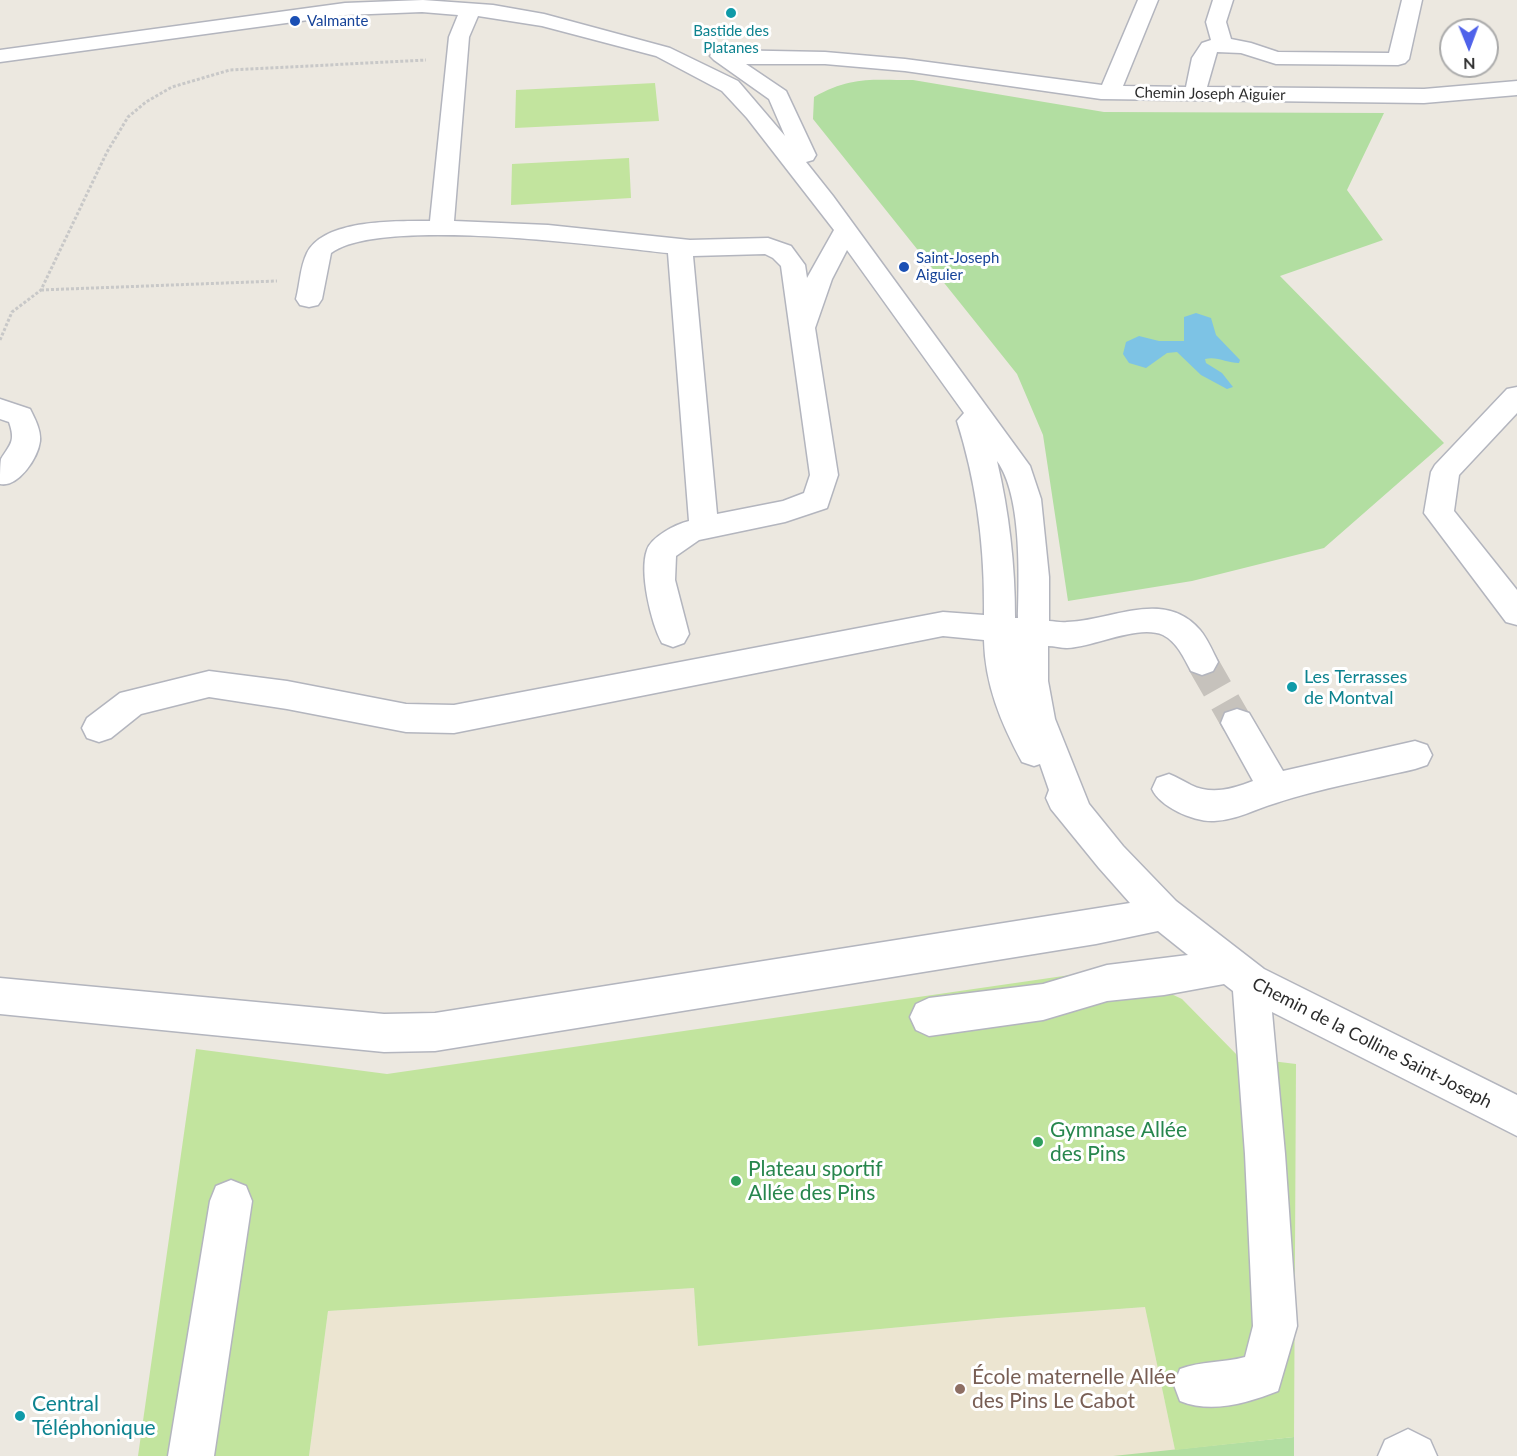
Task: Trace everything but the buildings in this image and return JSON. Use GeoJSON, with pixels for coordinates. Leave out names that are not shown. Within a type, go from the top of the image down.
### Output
{"type":"FeatureCollection","features":[{"type":"Feature","properties":{"kind":"street"},"geometry":{"type":"LineString","coordinates":[[256,17],[288,0]]}},
{"type":"Feature","properties":{"kind":"street"},"geometry":{"type":"LineString","coordinates":[[1110,92],[1148,0]]}},
{"type":"Feature","properties":{"kind":"street"},"geometry":{"type":"LineString","coordinates":[[1223,0],[1215,18],[1217,35],[1224,45]]}},
{"type":"Feature","properties":{"kind":"street"},"geometry":{"type":"LineString","coordinates":[[1412,0],[1398,58],[1424,96]]}},
{"type":"Feature","properties":{"kind":"street","name":"Chemin de la Colline Saint-Joseph"},"geometry":{"type":"LineString","coordinates":[[526,1],[614,23],[725,57],[794,86],[825,201]]}},
{"type":"Feature","properties":{"kind":"street","name":"Chemin de la Colline Saint-Joseph"},"geometry":{"type":"LineString","coordinates":[[0,56],[223,25],[342,3]]}},
{"type":"Feature","properties":{"kind":"street","name":"Chemin de la Colline Saint-Joseph"},"geometry":{"type":"LineString","coordinates":[[223,25],[256,17],[342,3],[440,7],[468,4],[544,20],[663,52],[734,89],[825,201],[1016,466],[1027,499],[1034,577],[1032,681],[1039,719],[1076,815]]}},
{"type":"Feature","properties":{"kind":"street"},"geometry":{"type":"LineString","coordinates":[[441,228],[459,37],[468,4]]}},
{"type":"Feature","properties":{"kind":"street"},"geometry":{"type":"LineString","coordinates":[[1195,94],[1203,58],[1209,47],[1224,45],[1244,47],[1276,58],[1398,58]]}},
{"type":"Feature","properties":{"kind":"street"},"geometry":{"type":"LineString","coordinates":[[725,57],[734,89]]}},
{"type":"Feature","properties":{"kind":"street","name":"Chemin Joseph Aiguier"},"geometry":{"type":"LineString","coordinates":[[725,57],[825,58],[905,65],[1072,89],[1110,92],[1424,96],[1517,88]]}},
{"type":"Feature","properties":{"kind":"street","name":"Chemin Joseph Aiguier"},"geometry":{"type":"LineString","coordinates":[[734,89],[794,86],[828,70],[905,65]]}},
{"type":"Feature","properties":{"kind":"street"},"geometry":{"type":"LineString","coordinates":[[311,289],[318,256],[323,247],[342,237],[400,229],[441,228],[548,233],[680,247],[768,246],[782,252],[793,266],[824,475],[817,500],[785,511],[691,531],[661,551],[660,580],[673,634]]}},
{"type":"Feature","properties":{"kind":"street"},"geometry":{"type":"LineString","coordinates":[[802,328],[819,279],[846,230]]}},
{"type":"Feature","properties":{"kind":"street"},"geometry":{"type":"LineString","coordinates":[[680,247],[704,529]]}},
{"type":"Feature","properties":{"kind":"street","name":"Chemin de la Colline Saint-Joseph"},"geometry":{"type":"LineString","coordinates":[[960,391],[984,457],[992,500],[1005,683],[1018,725],[1052,784],[1111,857],[1163,913],[1240,974],[1517,1116]]}},
{"type":"Feature","properties":{"kind":"street"},"geometry":{"type":"LineString","coordinates":[[1517,396],[1446,472],[1439,513],[1517,613]]}},
{"type":"Feature","properties":{"kind":"street"},"geometry":{"type":"LineString","coordinates":[[0,409],[20,416],[27,430],[27,442],[20,457],[4,475]]}},
{"type":"Feature","properties":{"kind":"street"},"geometry":{"type":"LineString","coordinates":[[99,728],[132,704],[209,684],[287,695],[406,718],[453,719],[943,624],[1068,634],[1136,621],[1156,621],[1174,626],[1189,639],[1202,662]]}},
{"type":"Feature","properties":{"kind":"street"},"geometry":{"type":"LineString","coordinates":[[1237,723],[1275,788]]}},
{"type":"Feature","properties":{"kind":"street"},"geometry":{"type":"LineString","coordinates":[[1169,789],[1183,798],[1212,806],[1238,802],[1275,788],[1415,755]]}},
{"type":"Feature","properties":{"kind":"street"},"geometry":{"type":"LineString","coordinates":[[0,996],[384,1033],[435,1032],[1096,927],[1163,913]]}},
{"type":"Feature","properties":{"kind":"street"},"geometry":{"type":"LineString","coordinates":[[929,1017],[1043,1002],[1107,982],[1240,974],[1265,1154],[1275,1326],[1262,1374],[1228,1384],[1196,1385]]}},
{"type":"Feature","properties":{"kind":"street"},"geometry":{"type":"LineString","coordinates":[[191,1456],[231,1201]]}},
{"type":"Feature","properties":{"kind":"street"},"geometry":{"type":"LineString","coordinates":[[1401,1456],[1408,1452],[1414,1456]]}},
{"type":"Feature","properties":{"kind":"path"},"geometry":{"type":"LineString","coordinates":[[0,340],[12,312],[41,290],[106,152],[128,117],[147,102],[172,87],[230,70],[457,59]]}},
{"type":"Feature","properties":{"kind":"path"},"geometry":{"type":"LineString","coordinates":[[41,290],[311,289]]}},
{"type":"Feature","properties":{"kind":"shaded area"},"geometry":{"type":"Polygon","coordinates":[[[694,1288],[698,1346],[998,1318],[1145,1307],[1175,1450],[1294,1437],[1294,1456],[309,1456],[328,1311],[694,1288]]]}},
{"type":"Feature","properties":{"kind":"green space"},"geometry":{"type":"Polygon","coordinates":[[[873,80],[913,80],[1104,112],[1384,113],[1347,190],[1383,240],[1280,276],[1444,443],[1324,548],[1192,581],[1068,601],[1043,435],[1017,374],[813,119],[814,97],[839,85],[873,80]]]}},
{"type":"Feature","properties":{"kind":"green space"},"geometry":{"type":"Polygon","coordinates":[[[655,83],[659,121],[515,128],[516,90],[655,83]]]}},
{"type":"Feature","properties":{"kind":"green space"},"geometry":{"type":"Polygon","coordinates":[[[629,158],[631,198],[511,205],[512,164],[629,158]]]}},
{"type":"Feature","properties":{"kind":"green space","name":"Plateau sportif Allée des Pins"},"geometry":{"type":"Polygon","coordinates":[[[1160,962],[1167,992],[1182,999],[1239,1057],[1296,1064],[1294,1437],[1175,1450],[1145,1307],[998,1318],[698,1346],[694,1288],[328,1311],[309,1456],[138,1456],[196,1049],[387,1074],[1160,962]]]}},
{"type":"Feature","properties":{"kind":"green space"},"geometry":{"type":"Polygon","coordinates":[[[1294,1437],[1294,1456],[1113,1456],[1294,1437]]]}},
{"type":"Feature","properties":{"kind":"water"},"geometry":{"type":"Polygon","coordinates":[[[1196,313],[1211,318],[1216,335],[1240,360],[1239,363],[1214,358],[1205,359],[1206,363],[1222,373],[1233,387],[1227,389],[1201,375],[1177,352],[1167,353],[1146,368],[1129,363],[1123,354],[1126,342],[1139,336],[1159,341],[1184,341],[1184,317],[1196,313]]]}},
{"type":"Feature","properties":{"kind":"tunnel"},"geometry":{"type":"LineString","coordinates":[[1202,662],[1237,723]]}},
{"type":"Feature","properties":{"kind":"place","name":"Bastide des Platanes"},"geometry":{"type":"Point","coordinates":[731,13]}},
{"type":"Feature","properties":{"kind":"place","name":"Valmante"},"geometry":{"type":"Point","coordinates":[295,21]}},
{"type":"Feature","properties":{"kind":"place","name":"Saint-Joseph Aiguier"},"geometry":{"type":"Point","coordinates":[904,267]}},
{"type":"Feature","properties":{"kind":"place","name":"Les Terrasses de Montval"},"geometry":{"type":"Point","coordinates":[1292,687]}},
{"type":"Feature","properties":{"kind":"place","name":"Gymnase Allée des Pins"},"geometry":{"type":"Point","coordinates":[1038,1142]}},
{"type":"Feature","properties":{"kind":"place","name":"Plateau sportif Allée des Pins"},"geometry":{"type":"Point","coordinates":[736,1181]}},
{"type":"Feature","properties":{"kind":"place","name":"École maternelle Allée des Pins Le Cabot"},"geometry":{"type":"Point","coordinates":[960,1389]}},
{"type":"Feature","properties":{"kind":"place","name":"Central Téléphonique"},"geometry":{"type":"Point","coordinates":[20,1416]}}]}
